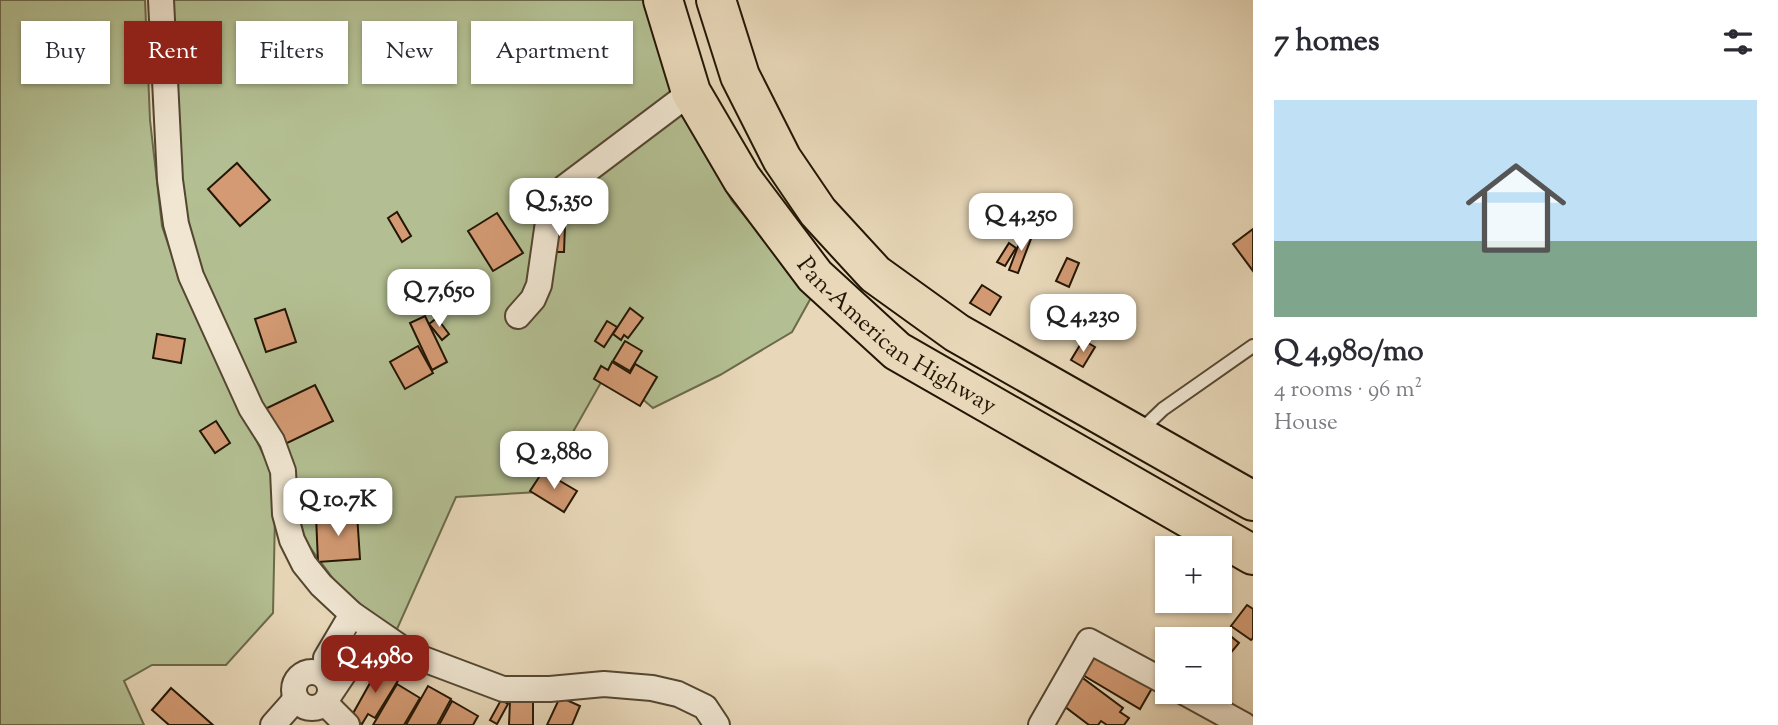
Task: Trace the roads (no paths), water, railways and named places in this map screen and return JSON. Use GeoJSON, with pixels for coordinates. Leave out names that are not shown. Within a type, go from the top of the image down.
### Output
{"type":"FeatureCollection","features":[{"type":"Feature","properties":{"kind":"highway","name":"Pan-American Highway"},"geometry":{"type":"LineString","coordinates":[[663,0],[691,92],[742,179],[814,275],[897,351],[1253,555]]}},
{"type":"Feature","properties":{"kind":"highway","name":"Pan-American Highway"},"geometry":{"type":"LineString","coordinates":[[716,0],[740,76],[782,159],[818,212],[875,274],[957,333],[1253,501]]}},
{"type":"Feature","properties":{"kind":"street"},"geometry":{"type":"LineString","coordinates":[[162,0],[170,180],[176,223],[191,276],[251,408],[272,441],[283,471],[285,514],[292,540],[304,564],[321,585],[352,614],[410,654],[503,689],[550,689],[604,684],[652,688],[678,694],[705,707],[717,725]]}},
{"type":"Feature","properties":{"kind":"street"},"geometry":{"type":"LineString","coordinates":[[517,316],[533,299],[539,285],[551,201],[565,187],[691,92]]}},
{"type":"Feature","properties":{"kind":"street"},"geometry":{"type":"LineString","coordinates":[[352,614],[321,666],[298,678],[294,688],[296,699],[304,706],[315,708],[327,698],[373,630]]}},
{"type":"Feature","properties":{"kind":"street"},"geometry":{"type":"LineString","coordinates":[[1041,725],[1089,641],[1155,677]]}},
{"type":"Feature","properties":{"kind":"street"},"geometry":{"type":"LineString","coordinates":[[321,666],[330,684],[327,698],[347,725]]}},
{"type":"Feature","properties":{"kind":"street"},"geometry":{"type":"LineString","coordinates":[[274,725],[296,699]]}},
{"type":"Feature","properties":{"kind":"street"},"geometry":{"type":"LineString","coordinates":[[1206,704],[1244,725]]}},
{"type":"Feature","properties":{"kind":"lane"},"geometry":{"type":"LineString","coordinates":[[1136,434],[1163,409],[1253,346]]}}]}
